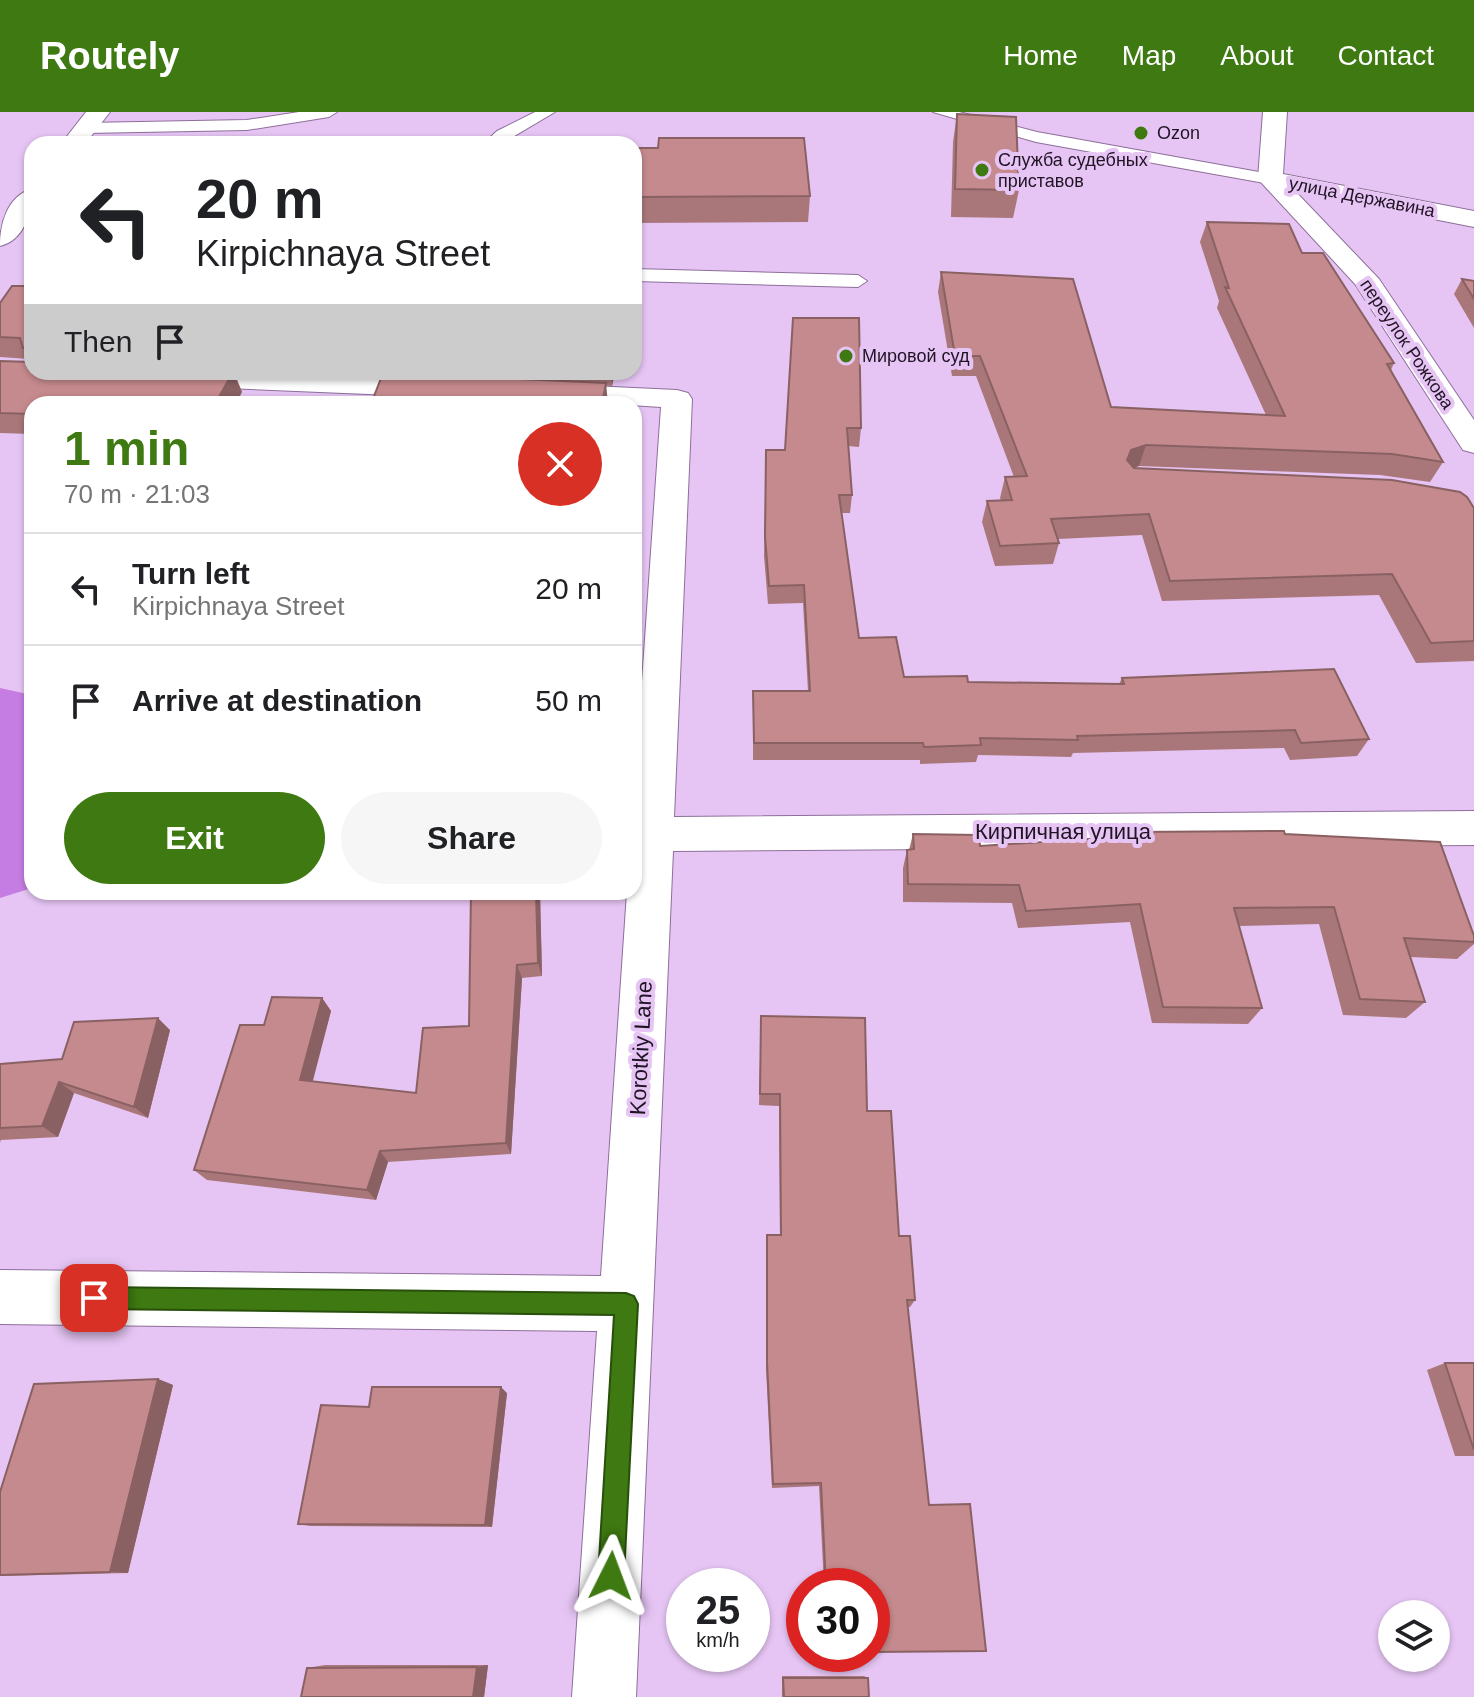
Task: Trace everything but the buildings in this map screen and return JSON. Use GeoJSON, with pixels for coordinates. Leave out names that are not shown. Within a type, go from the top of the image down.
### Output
{"type":"FeatureCollection","features":[{"type":"Feature","properties":{"kind":"street","name":"улица Державина"},"geometry":{"type":"LineString","coordinates":[[1275,112],[1270,179],[1474,219]]}},
{"type":"Feature","properties":{"kind":"street","name":"переулок Рожкова"},"geometry":{"type":"LineString","coordinates":[[1270,179],[1365,279],[1474,443]]}},
{"type":"Feature","properties":{"kind":"street"},"geometry":{"type":"LineString","coordinates":[[0,238],[24,207]]}},
{"type":"Feature","properties":{"kind":"street"},"geometry":{"type":"LineString","coordinates":[[242,380],[461,389]]}},
{"type":"Feature","properties":{"kind":"street","name":"Korotkiy Lane"},"geometry":{"type":"LineString","coordinates":[[523,392],[611,396]]}},
{"type":"Feature","properties":{"kind":"street","name":"Korotkiy Lane"},"geometry":{"type":"LineString","coordinates":[[604,1697],[677,399],[642,397]]}},
{"type":"Feature","properties":{"kind":"street","name":"Кирпичная улица"},"geometry":{"type":"LineString","coordinates":[[653,834],[1474,828]]}},
{"type":"Feature","properties":{"kind":"street"},"geometry":{"type":"LineString","coordinates":[[0,1297],[626,1304]]}},
{"type":"Feature","properties":{"kind":"lane"},"geometry":{"type":"LineString","coordinates":[[86,128],[247,125],[329,112]]}},
{"type":"Feature","properties":{"kind":"lane"},"geometry":{"type":"LineString","coordinates":[[501,136],[547,112]]}},
{"type":"Feature","properties":{"kind":"lane"},"geometry":{"type":"LineString","coordinates":[[941,112],[1036,137],[1270,179]]}},
{"type":"Feature","properties":{"kind":"lane"},"geometry":{"type":"LineString","coordinates":[[642,275],[858,281]]}},
{"type":"Feature","properties":{"kind":"shaded area"},"geometry":{"type":"Polygon","coordinates":[[[0,688],[24,693],[24,890],[0,898],[0,688]]]}},
{"type":"Feature","properties":{"kind":"place","name":"Ozon"},"geometry":{"type":"Point","coordinates":[1141,133]}},
{"type":"Feature","properties":{"kind":"place","name":"Служба судебных приставов"},"geometry":{"type":"Point","coordinates":[982,170]}},
{"type":"Feature","properties":{"kind":"place","name":"Мировой суд"},"geometry":{"type":"Point","coordinates":[846,356]}},
{"type":"Feature","properties":{"kind":"route"},"geometry":{"type":"LineString","coordinates":[[94,1298],[626,1304],[611,1576]]}}]}
